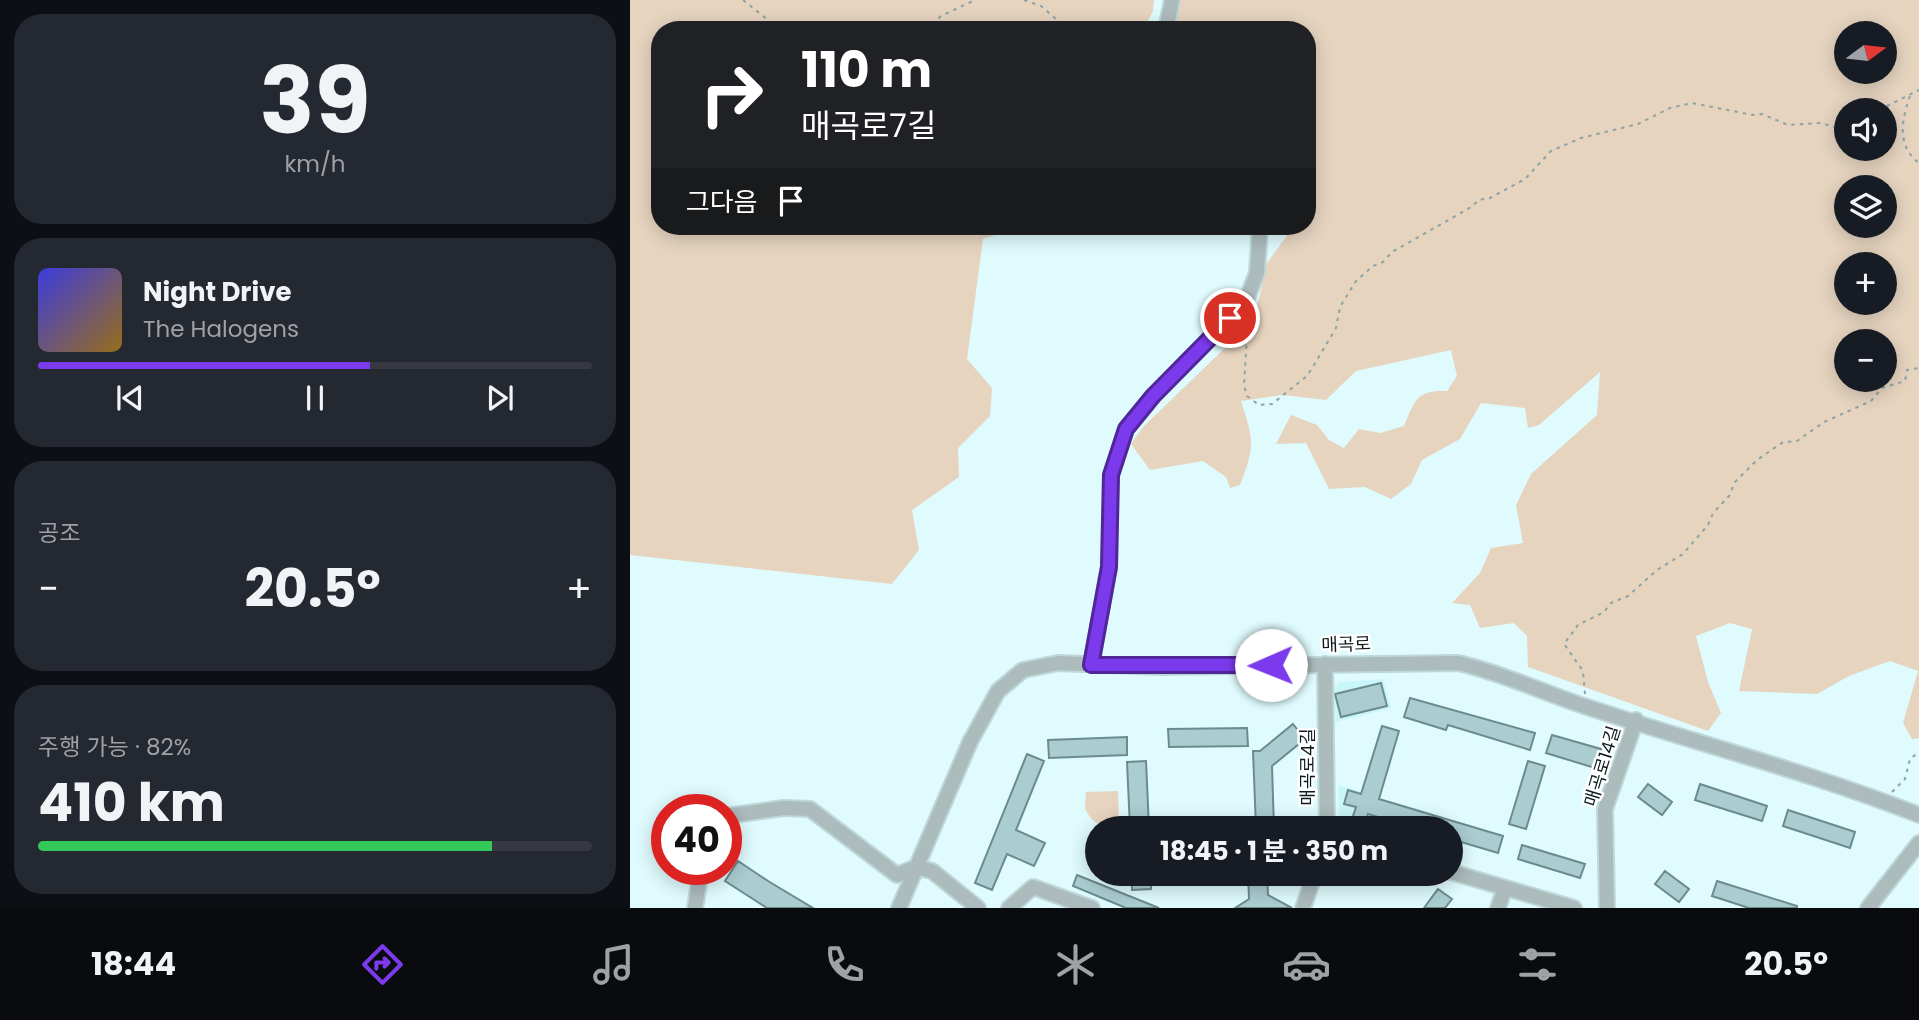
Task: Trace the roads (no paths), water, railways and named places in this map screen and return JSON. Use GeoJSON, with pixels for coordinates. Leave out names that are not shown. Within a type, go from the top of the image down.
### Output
{"type":"FeatureCollection","features":[{"type":"Feature","properties":{"kind":"street"},"geometry":{"type":"LineString","coordinates":[[1168,21],[1172,0]]}},
{"type":"Feature","properties":{"kind":"street"},"geometry":{"type":"LineString","coordinates":[[1091,665],[1109,567],[1111,475],[1126,429],[1153,396],[1242,305],[1257,273],[1259,235]]}},
{"type":"Feature","properties":{"kind":"street","name":"매곡로"},"geometry":{"type":"LineString","coordinates":[[899,908],[970,742],[998,691],[1010,678],[1037,665],[1458,663],[1484,669],[1584,706],[1636,720],[1919,815]]}},
{"type":"Feature","properties":{"kind":"street","name":"매곡로4길"},"geometry":{"type":"LineString","coordinates":[[1325,664],[1327,816]]}},
{"type":"Feature","properties":{"kind":"street","name":"매곡로14길"},"geometry":{"type":"LineString","coordinates":[[1607,908],[1605,809],[1636,720]]}},
{"type":"Feature","properties":{"kind":"street"},"geometry":{"type":"LineString","coordinates":[[742,814],[784,808],[810,809],[897,875],[916,867],[932,872],[978,908]]}},
{"type":"Feature","properties":{"kind":"street"},"geometry":{"type":"LineString","coordinates":[[1868,908],[1919,843]]}},
{"type":"Feature","properties":{"kind":"street"},"geometry":{"type":"LineString","coordinates":[[1463,876],[1574,908]]}},
{"type":"Feature","properties":{"kind":"street"},"geometry":{"type":"LineString","coordinates":[[695,908],[699,885]]}},
{"type":"Feature","properties":{"kind":"street"},"geometry":{"type":"LineString","coordinates":[[1303,908],[1311,886]]}},
{"type":"Feature","properties":{"kind":"street"},"geometry":{"type":"LineString","coordinates":[[1009,908],[1033,887],[1093,908]]}},
{"type":"Feature","properties":{"kind":"street"},"geometry":{"type":"LineString","coordinates":[[1498,908],[1505,888]]}}]}
